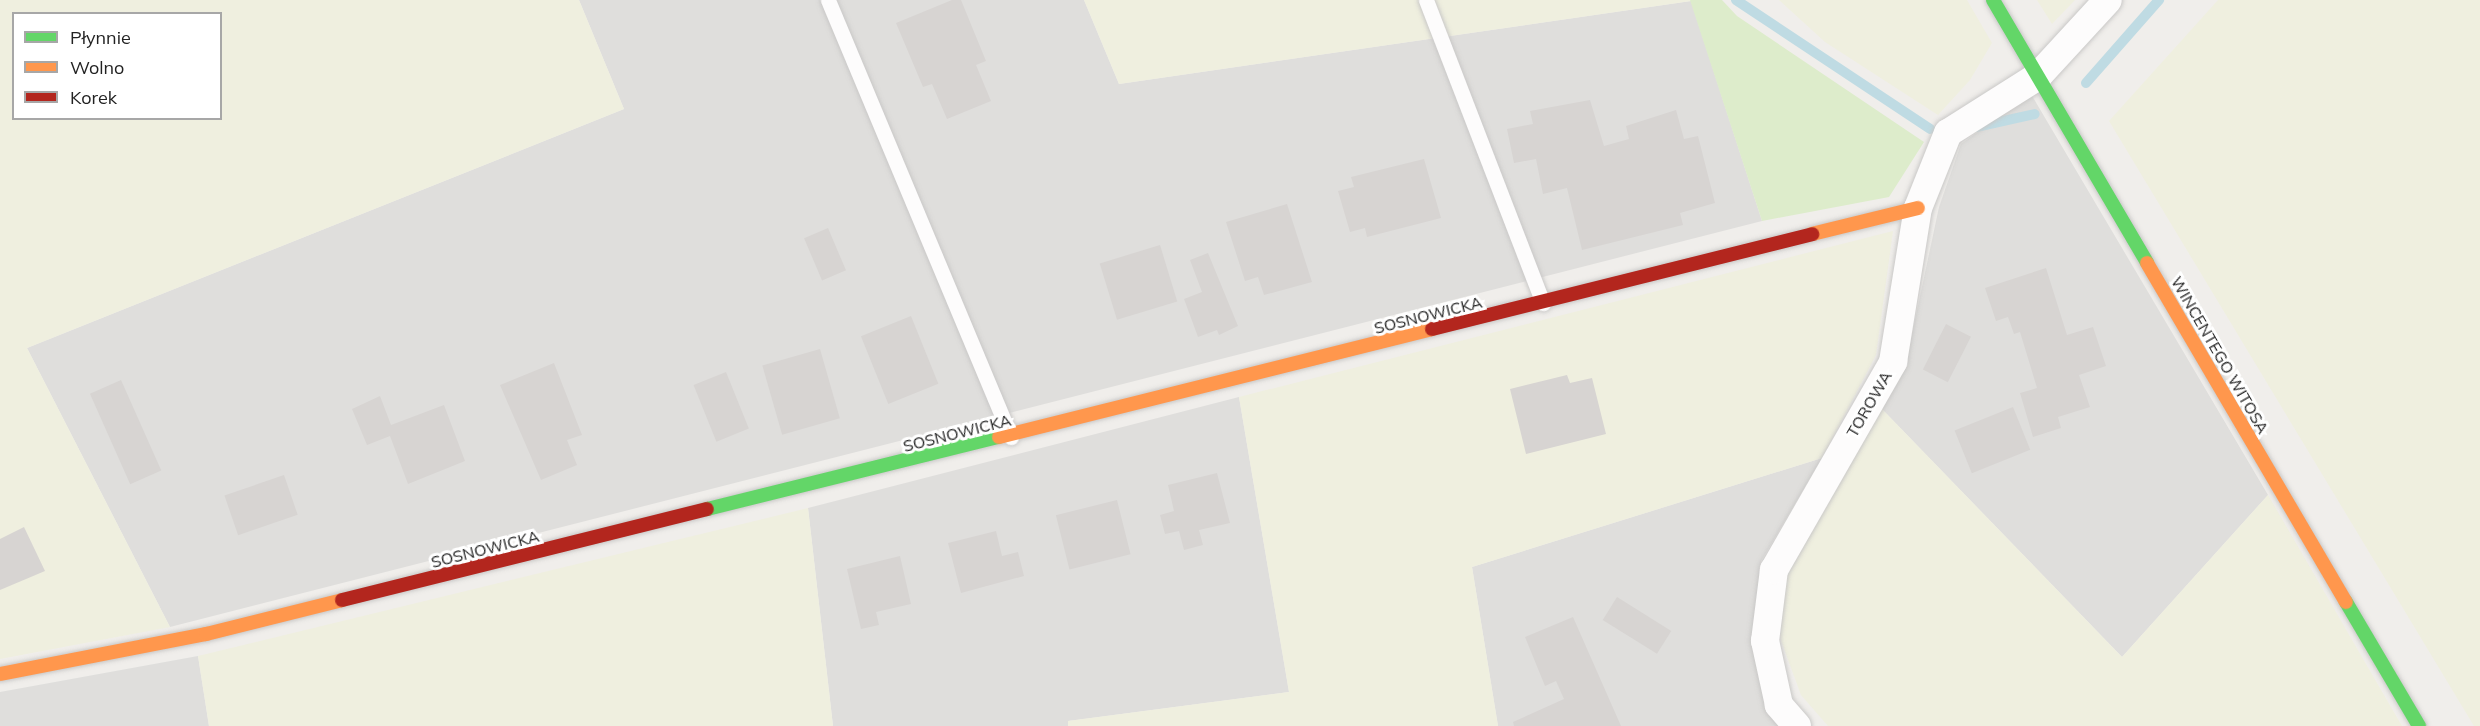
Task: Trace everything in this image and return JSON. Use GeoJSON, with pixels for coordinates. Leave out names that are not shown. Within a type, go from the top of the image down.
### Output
{"type":"FeatureCollection","features":[{"type":"Feature","properties":{"kind":"street","name":"WINCENTEGO WITOSA"},"geometry":{"type":"LineString","coordinates":[[1993,0],[2419,726]]}},
{"type":"Feature","properties":{"kind":"street","name":"TOROWA"},"geometry":{"type":"LineString","coordinates":[[1797,726],[1779,705],[1765,641],[1774,570],[1893,362],[1918,208],[1948,133],[2038,76],[2108,0]]}},
{"type":"Feature","properties":{"kind":"street","name":"SOSNOWICKA"},"geometry":{"type":"LineString","coordinates":[[0,674],[206,634],[1011,437],[1918,208]]}},
{"type":"Feature","properties":{"kind":"lane"},"geometry":{"type":"LineString","coordinates":[[828,0],[1011,437]]}},
{"type":"Feature","properties":{"kind":"lane"},"geometry":{"type":"LineString","coordinates":[[1426,0],[1543,303]]}},
{"type":"Feature","properties":{"kind":"shaded area"},"geometry":{"type":"Polygon","coordinates":[[[579,0],[1084,0],[1119,84],[1691,1],[1762,221],[170,627],[27,348],[624,109],[579,0]]]}},
{"type":"Feature","properties":{"kind":"shaded area"},"geometry":{"type":"Polygon","coordinates":[[[2031,94],[2268,495],[2122,657],[1881,408],[1905,367],[1939,207],[1961,144],[2031,94]]]}},
{"type":"Feature","properties":{"kind":"shaded area"},"geometry":{"type":"Polygon","coordinates":[[[1239,397],[1289,692],[1068,721],[1068,726],[833,726],[808,508],[1239,397]]]}},
{"type":"Feature","properties":{"kind":"shaded area"},"geometry":{"type":"Polygon","coordinates":[[[1822,458],[1761,561],[1753,637],[1782,726],[1498,726],[1472,567],[1822,458]]]}},
{"type":"Feature","properties":{"kind":"shaded area"},"geometry":{"type":"Polygon","coordinates":[[[198,656],[209,726],[0,726],[0,692],[198,656]]]}},
{"type":"Feature","properties":{"kind":"green space"},"geometry":{"type":"Polygon","coordinates":[[[0,0],[579,0],[624,109],[27,348],[170,627],[0,659],[0,0]]]}},
{"type":"Feature","properties":{"kind":"green space"},"geometry":{"type":"Polygon","coordinates":[[[1084,0],[1690,0],[1691,1],[1119,84],[1084,0]]]}},
{"type":"Feature","properties":{"kind":"green space"},"geometry":{"type":"Polygon","coordinates":[[[1690,0],[1722,0],[1737,16],[1924,142],[1889,197],[1762,221],[1690,0]]]}},
{"type":"Feature","properties":{"kind":"green space"},"geometry":{"type":"Polygon","coordinates":[[[1779,0],[1967,0],[1992,43],[1970,80],[1938,115],[1825,42],[1779,0]]]}},
{"type":"Feature","properties":{"kind":"green space"},"geometry":{"type":"Polygon","coordinates":[[[2037,0],[2075,0],[2052,24],[2037,0]]]}},
{"type":"Feature","properties":{"kind":"green space"},"geometry":{"type":"Polygon","coordinates":[[[2218,0],[2480,0],[2480,726],[2474,726],[2109,121],[2218,0]]]}},
{"type":"Feature","properties":{"kind":"green space"},"geometry":{"type":"Polygon","coordinates":[[[1893,231],[1876,355],[1822,458],[1472,567],[1498,726],[1068,726],[1068,721],[1289,692],[1239,397],[1893,231]]]}},
{"type":"Feature","properties":{"kind":"green space"},"geometry":{"type":"Polygon","coordinates":[[[1881,408],[2122,657],[2268,495],[2402,726],[1828,726],[1801,695],[1780,638],[1786,577],[1881,408]]]}},
{"type":"Feature","properties":{"kind":"green space"},"geometry":{"type":"Polygon","coordinates":[[[808,508],[833,726],[209,726],[198,656],[808,508]]]}},
{"type":"Feature","properties":{"kind":"building"},"geometry":{"type":"Polygon","coordinates":[[[952,0],[961,0],[986,61],[976,65],[991,101],[947,119],[932,84],[923,87],[896,23],[952,0]]]}},
{"type":"Feature","properties":{"kind":"building"},"geometry":{"type":"Polygon","coordinates":[[[1590,100],[1604,146],[1629,139],[1626,126],[1676,110],[1684,139],[1698,136],[1715,203],[1680,213],[1683,225],[1582,250],[1567,188],[1543,194],[1536,159],[1514,163],[1507,129],[1533,124],[1530,111],[1590,100]]]}},
{"type":"Feature","properties":{"kind":"building"},"geometry":{"type":"Polygon","coordinates":[[[1424,159],[1441,218],[1367,237],[1365,228],[1350,232],[1338,191],[1354,187],[1351,177],[1424,159]]]}},
{"type":"Feature","properties":{"kind":"building"},"geometry":{"type":"Polygon","coordinates":[[[1287,204],[1312,282],[1264,295],[1258,277],[1245,281],[1226,222],[1287,204]]]}},
{"type":"Feature","properties":{"kind":"building"},"geometry":{"type":"Polygon","coordinates":[[[828,228],[846,270],[822,281],[804,238],[828,228]]]}},
{"type":"Feature","properties":{"kind":"building"},"geometry":{"type":"Polygon","coordinates":[[[1160,245],[1177,301],[1117,320],[1100,263],[1160,245]]]}},
{"type":"Feature","properties":{"kind":"building"},"geometry":{"type":"Polygon","coordinates":[[[1208,253],[1238,326],[1219,335],[1217,330],[1198,337],[1184,299],[1202,292],[1190,260],[1208,253]]]}},
{"type":"Feature","properties":{"kind":"building"},"geometry":{"type":"Polygon","coordinates":[[[2046,268],[2067,335],[2093,327],[2106,366],[2079,375],[2090,407],[2058,417],[2061,428],[2033,437],[2020,393],[2037,388],[2020,332],[2014,334],[2008,317],[1996,321],[1985,288],[2046,268]]]}},
{"type":"Feature","properties":{"kind":"building"},"geometry":{"type":"Polygon","coordinates":[[[911,316],[938,384],[888,404],[861,336],[911,316]]]}},
{"type":"Feature","properties":{"kind":"building"},"geometry":{"type":"Polygon","coordinates":[[[1946,324],[1971,337],[1948,382],[1923,369],[1946,324]]]}},
{"type":"Feature","properties":{"kind":"building"},"geometry":{"type":"Polygon","coordinates":[[[820,349],[840,418],[782,435],[762,366],[820,349]]]}},
{"type":"Feature","properties":{"kind":"building"},"geometry":{"type":"Polygon","coordinates":[[[554,363],[582,435],[567,440],[577,465],[541,480],[500,385],[554,363]]]}},
{"type":"Feature","properties":{"kind":"building"},"geometry":{"type":"Polygon","coordinates":[[[726,372],[749,429],[716,442],[694,385],[726,372]]]}},
{"type":"Feature","properties":{"kind":"building"},"geometry":{"type":"Polygon","coordinates":[[[1567,375],[1570,383],[1592,378],[1606,434],[1526,454],[1510,389],[1567,375]]]}},
{"type":"Feature","properties":{"kind":"building"},"geometry":{"type":"Polygon","coordinates":[[[121,380],[161,470],[130,484],[90,394],[121,380]]]}},
{"type":"Feature","properties":{"kind":"building"},"geometry":{"type":"Polygon","coordinates":[[[380,396],[391,425],[444,405],[465,461],[408,484],[390,436],[367,445],[352,409],[380,396]]]}},
{"type":"Feature","properties":{"kind":"building"},"geometry":{"type":"Polygon","coordinates":[[[2013,407],[2030,450],[1972,473],[1955,431],[2013,407]]]}},
{"type":"Feature","properties":{"kind":"building"},"geometry":{"type":"Polygon","coordinates":[[[1217,473],[1230,523],[1199,530],[1203,545],[1184,550],[1179,531],[1165,534],[1160,515],[1174,511],[1168,485],[1217,473]]]}},
{"type":"Feature","properties":{"kind":"building"},"geometry":{"type":"Polygon","coordinates":[[[284,475],[298,515],[238,535],[224,496],[284,475]]]}},
{"type":"Feature","properties":{"kind":"building"},"geometry":{"type":"Polygon","coordinates":[[[1117,500],[1131,554],[1069,570],[1056,515],[1117,500]]]}},
{"type":"Feature","properties":{"kind":"building"},"geometry":{"type":"Polygon","coordinates":[[[24,527],[45,571],[0,590],[0,539],[24,527]]]}},
{"type":"Feature","properties":{"kind":"building"},"geometry":{"type":"Polygon","coordinates":[[[996,531],[1002,556],[1018,552],[1024,576],[961,593],[948,543],[996,531]]]}},
{"type":"Feature","properties":{"kind":"building"},"geometry":{"type":"Polygon","coordinates":[[[900,556],[911,604],[876,612],[879,625],[861,629],[847,569],[900,556]]]}},
{"type":"Feature","properties":{"kind":"building"},"geometry":{"type":"Polygon","coordinates":[[[1617,597],[1671,631],[1657,654],[1603,620],[1617,597]]]}},
{"type":"Feature","properties":{"kind":"building"},"geometry":{"type":"Polygon","coordinates":[[[1573,617],[1621,726],[1514,726],[1513,722],[1564,699],[1556,681],[1545,686],[1525,637],[1573,617]]]}},
{"type":"Feature","properties":{"kind":"waterway"},"geometry":{"type":"LineString","coordinates":[[1736,0],[1930,129]]}},
{"type":"Feature","properties":{"kind":"waterway"},"geometry":{"type":"LineString","coordinates":[[2086,83],[2159,0]]}},
{"type":"Feature","properties":{"kind":"waterway"},"geometry":{"type":"LineString","coordinates":[[1976,127],[2035,114]]}},
{"type":"Feature","properties":{"kind":"traffic: fast"},"geometry":{"type":"LineString","coordinates":[[1993,0],[2147,263]]}},
{"type":"Feature","properties":{"kind":"traffic: fast"},"geometry":{"type":"LineString","coordinates":[[707,509],[999,437]]}},
{"type":"Feature","properties":{"kind":"traffic: fast"},"geometry":{"type":"LineString","coordinates":[[2346,602],[2419,726]]}},
{"type":"Feature","properties":{"kind":"traffic: slow"},"geometry":{"type":"LineString","coordinates":[[1812,234],[1918,208]]}},
{"type":"Feature","properties":{"kind":"traffic: slow"},"geometry":{"type":"LineString","coordinates":[[2147,263],[2346,602]]}},
{"type":"Feature","properties":{"kind":"traffic: slow"},"geometry":{"type":"LineString","coordinates":[[999,437],[1432,329]]}},
{"type":"Feature","properties":{"kind":"traffic: slow"},"geometry":{"type":"LineString","coordinates":[[0,674],[206,634],[342,600]]}},
{"type":"Feature","properties":{"kind":"traffic: jam"},"geometry":{"type":"LineString","coordinates":[[1432,329],[1812,234]]}},
{"type":"Feature","properties":{"kind":"traffic: jam"},"geometry":{"type":"LineString","coordinates":[[342,600],[707,509]]}}]}
